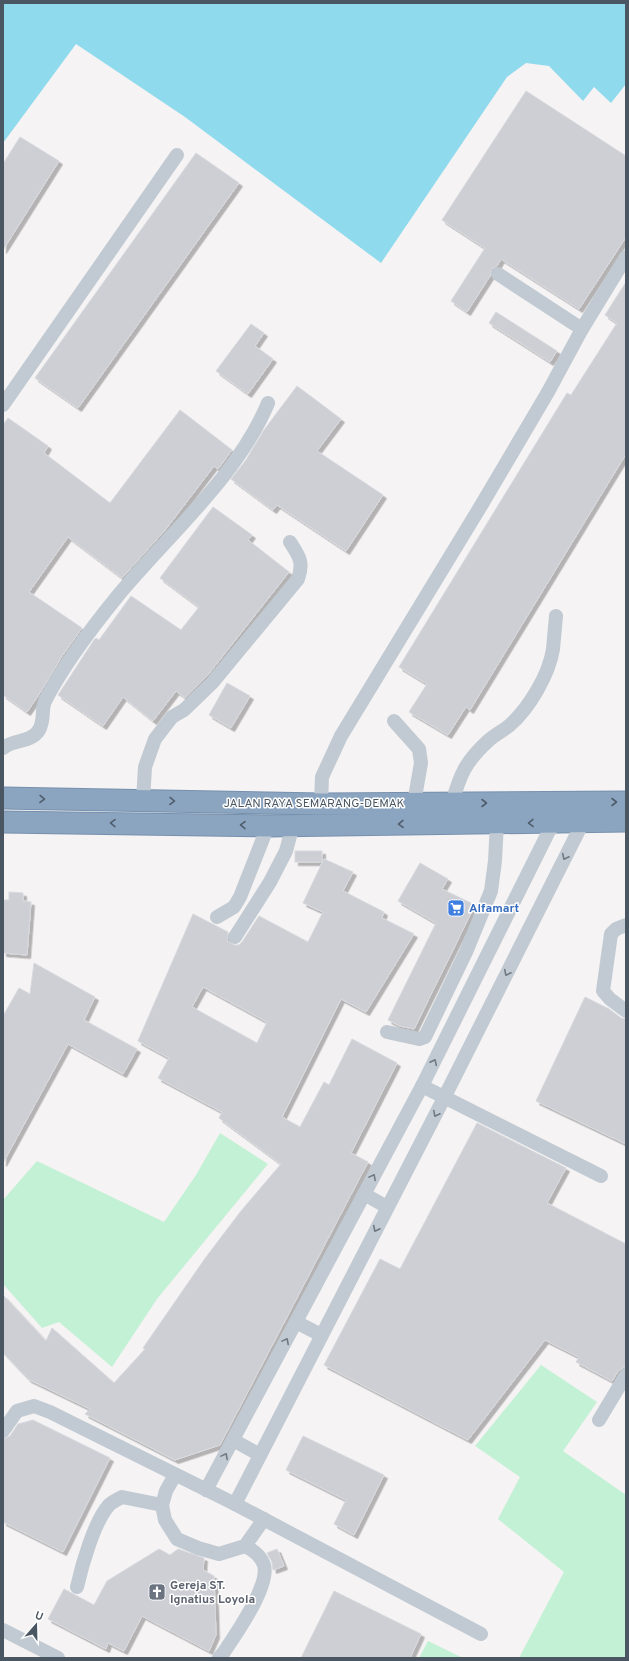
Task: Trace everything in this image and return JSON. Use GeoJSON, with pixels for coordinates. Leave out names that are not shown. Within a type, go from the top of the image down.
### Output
{"type":"FeatureCollection","features":[{"type":"Feature","properties":{"kind":"highway","name":"JALAN RAYA SEMARANG-DEMAK"},"geometry":{"type":"LineString","coordinates":[[3,798],[321,804],[626,802]]}},
{"type":"Feature","properties":{"kind":"highway","name":"JALAN RAYA SEMARANG-DEMAK"},"geometry":{"type":"LineString","coordinates":[[3,822],[268,826],[626,821]]}},
{"type":"Feature","properties":{"kind":"lane"},"geometry":{"type":"LineString","coordinates":[[3,405],[177,155]]}},
{"type":"Feature","properties":{"kind":"lane"},"geometry":{"type":"LineString","coordinates":[[321,804],[322,777],[341,736],[482,504],[548,392],[582,329],[626,256]]}},
{"type":"Feature","properties":{"kind":"lane"},"geometry":{"type":"LineString","coordinates":[[498,274],[582,329]]}},
{"type":"Feature","properties":{"kind":"lane"},"geometry":{"type":"LineString","coordinates":[[3,748],[8,744],[30,739],[39,730],[43,720],[43,705],[72,656],[116,598],[215,487],[253,434],[268,403]]}},
{"type":"Feature","properties":{"kind":"lane"},"geometry":{"type":"LineString","coordinates":[[143,801],[145,767],[155,739],[172,717],[184,710],[212,683],[298,579],[301,570],[300,558],[290,542]]}},
{"type":"Feature","properties":{"kind":"lane"},"geometry":{"type":"LineString","coordinates":[[452,803],[459,779],[466,764],[488,741],[510,725],[526,707],[545,676],[553,650],[556,616]]}},
{"type":"Feature","properties":{"kind":"lane"},"geometry":{"type":"LineString","coordinates":[[394,721],[419,749],[421,763],[414,803]]}},
{"type":"Feature","properties":{"kind":"lane"},"geometry":{"type":"LineString","coordinates":[[235,1504],[444,1098],[583,822]]}},
{"type":"Feature","properties":{"kind":"lane"},"geometry":{"type":"LineString","coordinates":[[387,1032],[419,1039],[425,1037],[466,952],[490,891],[495,861],[497,823]]}},
{"type":"Feature","properties":{"kind":"lane"},"geometry":{"type":"LineString","coordinates":[[206,1490],[422,1086],[549,831],[555,823]]}},
{"type":"Feature","properties":{"kind":"lane"},"geometry":{"type":"LineString","coordinates":[[235,937],[270,882],[286,851],[293,825]]}},
{"type":"Feature","properties":{"kind":"lane"},"geometry":{"type":"LineString","coordinates":[[218,917],[234,907],[240,897],[268,826]]}},
{"type":"Feature","properties":{"kind":"lane"},"geometry":{"type":"LineString","coordinates":[[626,925],[616,929],[611,934],[603,992],[626,1011]]}},
{"type":"Feature","properties":{"kind":"lane"},"geometry":{"type":"LineString","coordinates":[[422,1086],[602,1176]]}},
{"type":"Feature","properties":{"kind":"lane"},"geometry":{"type":"LineString","coordinates":[[364,1194],[388,1207]]}},
{"type":"Feature","properties":{"kind":"lane"},"geometry":{"type":"LineString","coordinates":[[296,1322],[321,1335]]}},
{"type":"Feature","properties":{"kind":"lane"},"geometry":{"type":"LineString","coordinates":[[599,1420],[626,1375]]}},
{"type":"Feature","properties":{"kind":"lane"},"geometry":{"type":"LineString","coordinates":[[3,1431],[17,1411],[34,1406],[50,1412],[235,1504],[481,1634]]}},
{"type":"Feature","properties":{"kind":"lane"},"geometry":{"type":"LineString","coordinates":[[233,1440],[260,1455]]}},
{"type":"Feature","properties":{"kind":"lane"},"geometry":{"type":"LineString","coordinates":[[175,1475],[166,1491],[162,1505],[165,1520],[177,1539],[198,1548],[219,1554],[245,1546],[264,1519]]}},
{"type":"Feature","properties":{"kind":"lane"},"geometry":{"type":"LineString","coordinates":[[77,1587],[81,1569],[98,1522],[109,1504],[122,1497],[162,1505]]}},
{"type":"Feature","properties":{"kind":"lane"},"geometry":{"type":"LineString","coordinates":[[219,1658],[228,1646],[262,1588],[264,1566],[256,1552],[245,1546]]}},
{"type":"Feature","properties":{"kind":"lane"},"geometry":{"type":"LineString","coordinates":[[3,1630],[58,1658]]}},
{"type":"Feature","properties":{"kind":"green space"},"geometry":{"type":"Polygon","coordinates":[[[220,1133],[268,1164],[157,1299],[112,1367],[59,1322],[42,1328],[3,1284],[3,1200],[37,1161],[164,1222],[196,1175],[220,1133]]]}},
{"type":"Feature","properties":{"kind":"green space"},"geometry":{"type":"Polygon","coordinates":[[[541,1365],[597,1402],[563,1451],[626,1495],[626,1658],[519,1658],[564,1572],[498,1519],[520,1477],[475,1446],[541,1365]]]}},
{"type":"Feature","properties":{"kind":"green space"},"geometry":{"type":"Polygon","coordinates":[[[428,1641],[463,1658],[419,1658],[428,1641]]]}},
{"type":"Feature","properties":{"kind":"water"},"geometry":{"type":"Polygon","coordinates":[[[3,3],[626,3],[626,84],[611,103],[594,87],[583,101],[549,66],[526,63],[507,77],[381,263],[185,117],[76,44],[3,143],[3,3]]]}},
{"type":"Feature","properties":{"kind":"building"},"geometry":{"type":"Polygon","coordinates":[[[526,91],[626,156],[626,237],[579,309],[501,259],[497,266],[491,269],[490,276],[467,312],[451,301],[485,248],[442,220],[526,91]]]}},
{"type":"Feature","properties":{"kind":"building"},"geometry":{"type":"Polygon","coordinates":[[[20,137],[59,161],[3,250],[3,164],[20,137]]]}},
{"type":"Feature","properties":{"kind":"building"},"geometry":{"type":"Polygon","coordinates":[[[196,153],[239,183],[78,408],[35,378],[196,153]]]}},
{"type":"Feature","properties":{"kind":"building"},"geometry":{"type":"Polygon","coordinates":[[[626,282],[626,454],[470,710],[466,707],[448,735],[409,712],[427,684],[399,667],[567,393],[571,395],[617,323],[605,315],[626,282]]]}},
{"type":"Feature","properties":{"kind":"building"},"geometry":{"type":"Polygon","coordinates":[[[496,312],[557,351],[550,362],[489,323],[496,312]]]}},
{"type":"Feature","properties":{"kind":"building"},"geometry":{"type":"Polygon","coordinates":[[[251,324],[264,333],[255,346],[273,359],[248,394],[216,371],[251,324]]]}},
{"type":"Feature","properties":{"kind":"building"},"geometry":{"type":"Polygon","coordinates":[[[297,386],[341,419],[317,451],[383,495],[346,551],[277,505],[273,510],[231,479],[246,460],[264,430],[297,386]]]}},
{"type":"Feature","properties":{"kind":"building"},"geometry":{"type":"Polygon","coordinates":[[[180,410],[232,450],[218,469],[214,466],[166,529],[122,578],[68,537],[29,592],[82,628],[62,656],[27,712],[3,695],[3,425],[8,418],[48,446],[44,453],[110,503],[180,410]]]}},
{"type":"Feature","properties":{"kind":"building"},"geometry":{"type":"Polygon","coordinates":[[[213,507],[252,535],[248,540],[289,572],[207,676],[185,698],[176,691],[153,721],[123,697],[103,726],[58,695],[94,640],[96,638],[99,640],[131,596],[181,630],[199,607],[160,578],[213,507]]]}},
{"type":"Feature","properties":{"kind":"building"},"geometry":{"type":"Polygon","coordinates":[[[227,683],[250,696],[231,728],[209,715],[227,683]]]}},
{"type":"Feature","properties":{"kind":"building"},"geometry":{"type":"Polygon","coordinates":[[[295,851],[322,851],[322,862],[295,862],[295,851]]]}},
{"type":"Feature","properties":{"kind":"building"},"geometry":{"type":"Polygon","coordinates":[[[324,859],[353,872],[343,891],[384,912],[382,918],[414,934],[366,1012],[341,999],[282,1117],[300,1127],[324,1082],[329,1085],[352,1039],[397,1063],[351,1153],[368,1162],[220,1445],[175,1460],[85,1414],[90,1409],[28,1379],[3,1353],[3,1295],[46,1341],[52,1328],[114,1383],[145,1349],[143,1348],[206,1257],[241,1211],[281,1164],[219,1118],[222,1112],[158,1078],[169,1058],[138,1041],[193,914],[228,932],[227,941],[234,945],[239,945],[242,942],[259,916],[308,942],[323,912],[303,903],[324,859]],[[203,987],[192,1007],[257,1043],[267,1022],[203,987]]]}},
{"type":"Feature","properties":{"kind":"building"},"geometry":{"type":"Polygon","coordinates":[[[420,863],[448,879],[442,889],[475,905],[414,1029],[400,1026],[388,1020],[436,923],[398,901],[420,863]]]}},
{"type":"Feature","properties":{"kind":"building"},"geometry":{"type":"Polygon","coordinates":[[[9,892],[23,893],[23,901],[31,902],[27,955],[3,953],[3,900],[9,900],[9,892]]]}},
{"type":"Feature","properties":{"kind":"building"},"geometry":{"type":"Polygon","coordinates":[[[34,963],[95,997],[84,1020],[137,1049],[123,1074],[68,1044],[3,1163],[3,1016],[19,988],[30,994],[34,963]]]}},
{"type":"Feature","properties":{"kind":"building"},"geometry":{"type":"Polygon","coordinates":[[[585,997],[609,1009],[621,1018],[626,1019],[626,1144],[536,1101],[585,997]]]}},
{"type":"Feature","properties":{"kind":"building"},"geometry":{"type":"Polygon","coordinates":[[[477,1123],[566,1168],[547,1203],[626,1244],[626,1366],[619,1370],[612,1381],[576,1362],[579,1357],[545,1340],[468,1440],[324,1365],[380,1259],[400,1269],[477,1123]]]}},
{"type":"Feature","properties":{"kind":"building"},"geometry":{"type":"Polygon","coordinates":[[[33,1420],[110,1458],[63,1552],[3,1522],[3,1439],[10,1436],[18,1424],[33,1420]]]}},
{"type":"Feature","properties":{"kind":"building"},"geometry":{"type":"Polygon","coordinates":[[[303,1436],[384,1475],[354,1535],[334,1524],[346,1500],[286,1470],[303,1436]]]}},
{"type":"Feature","properties":{"kind":"building"},"geometry":{"type":"Polygon","coordinates":[[[159,1549],[170,1555],[178,1549],[204,1558],[203,1570],[214,1576],[216,1635],[209,1651],[142,1616],[124,1651],[108,1643],[106,1649],[48,1619],[64,1589],[94,1605],[107,1581],[159,1549]]]}},
{"type":"Feature","properties":{"kind":"building"},"geometry":{"type":"Polygon","coordinates":[[[277,1549],[284,1566],[273,1570],[272,1562],[267,1553],[277,1549]]]}},
{"type":"Feature","properties":{"kind":"building"},"geometry":{"type":"Polygon","coordinates":[[[334,1591],[421,1634],[410,1658],[301,1658],[334,1591]]]}},
{"type":"Feature","properties":{"kind":"place","name":"Alfamart"},"geometry":{"type":"Point","coordinates":[456,908]}},
{"type":"Feature","properties":{"kind":"place","name":"Gereja ST. Ignatius Loyola"},"geometry":{"type":"Point","coordinates":[157,1592]}}]}
